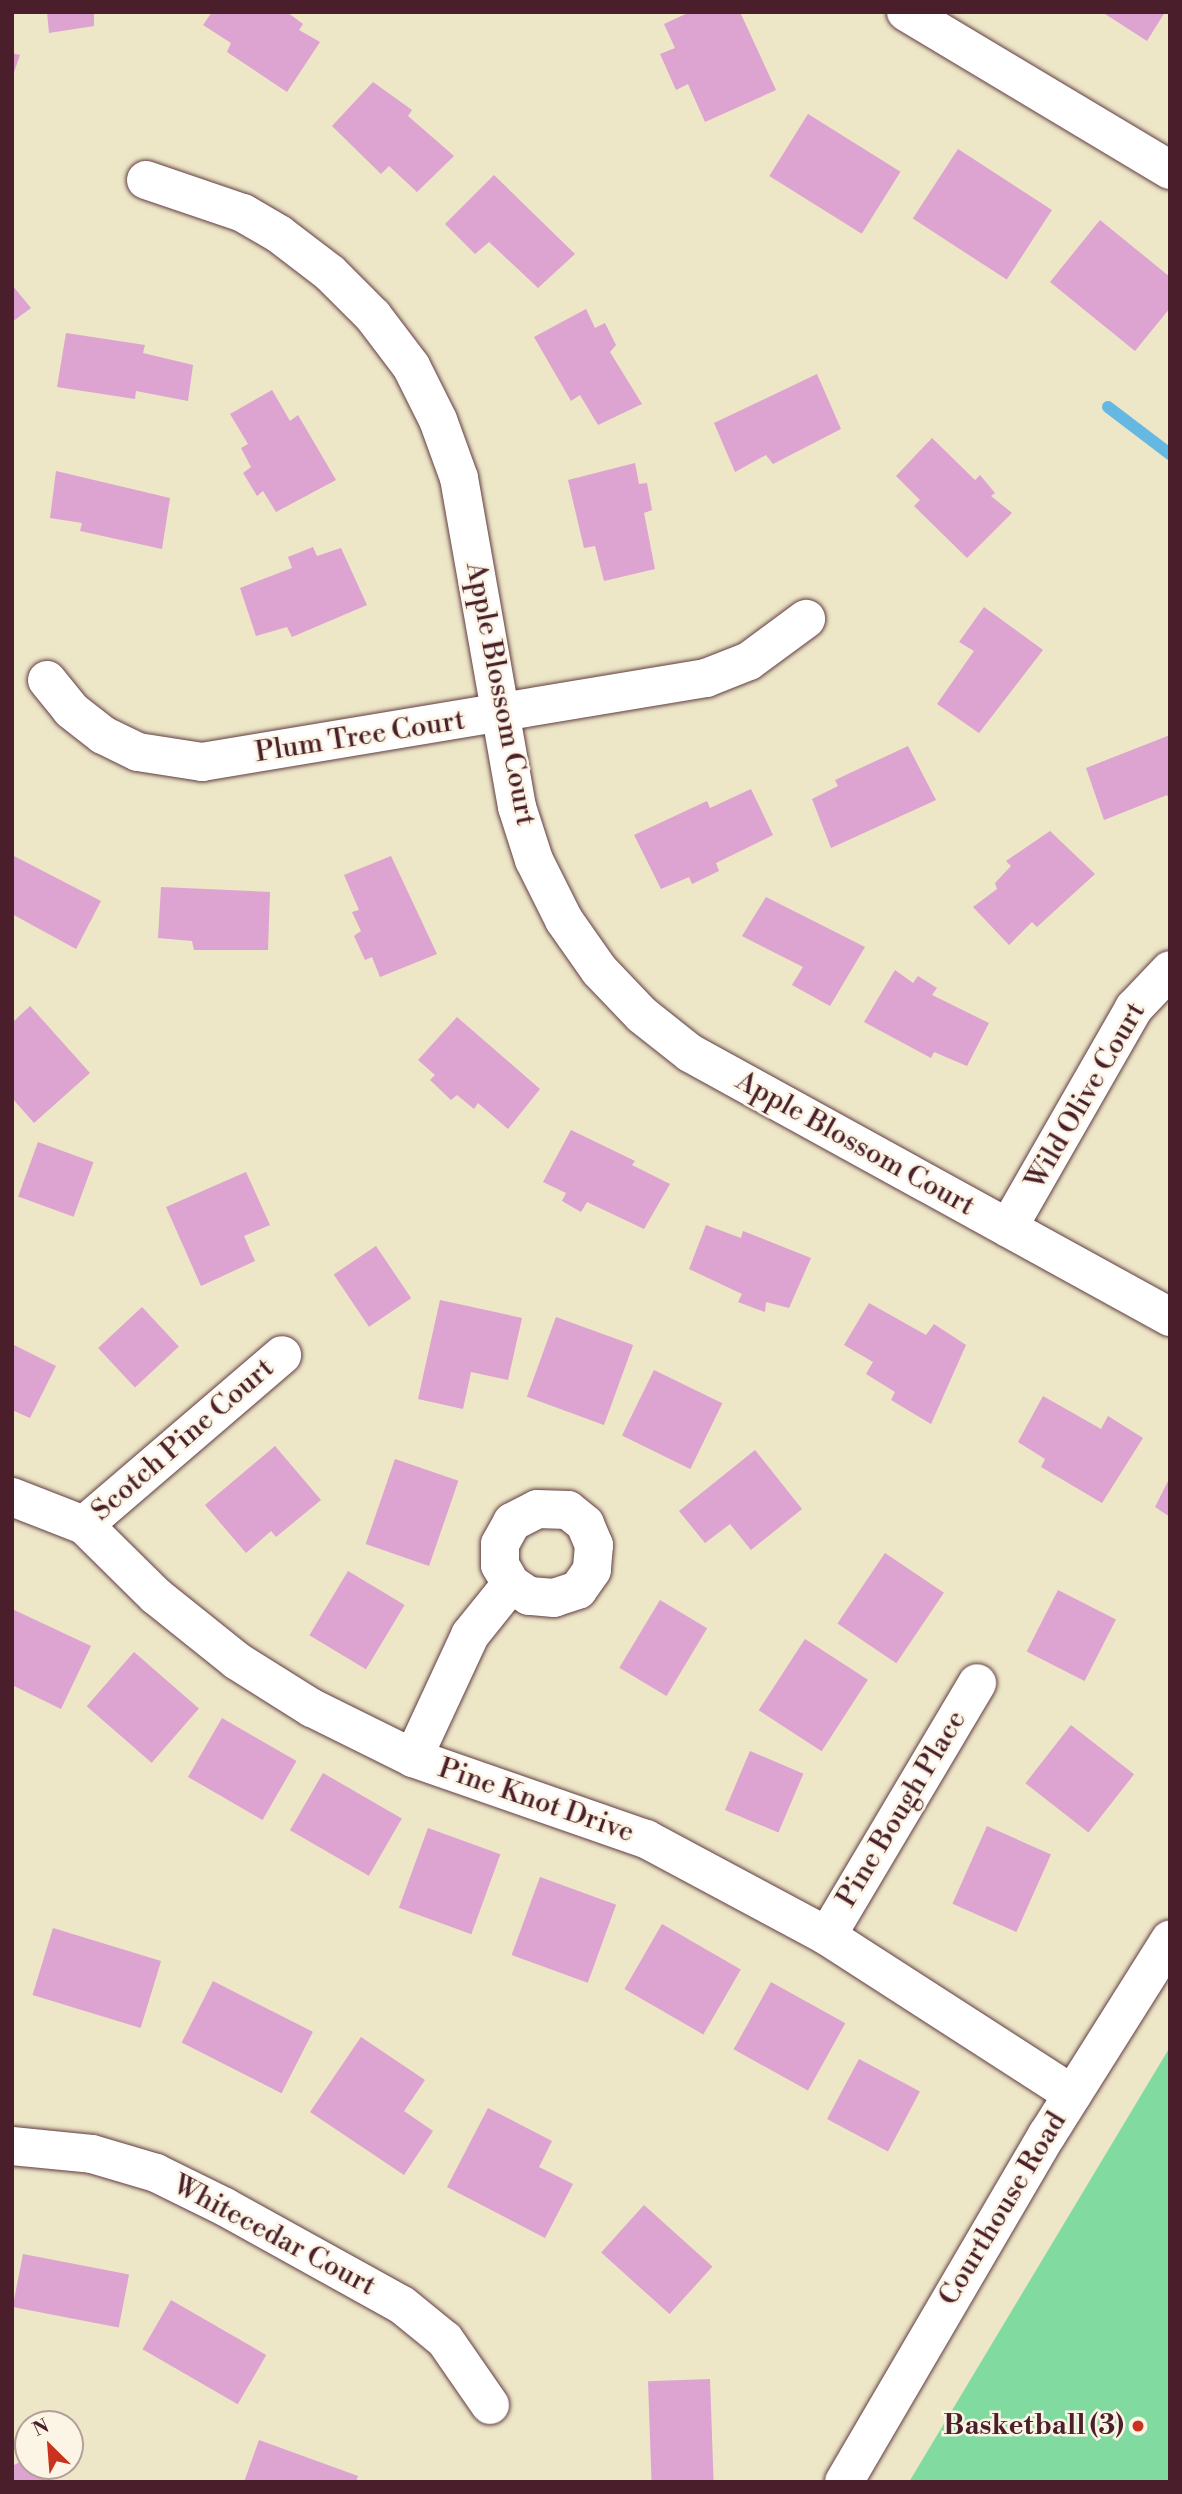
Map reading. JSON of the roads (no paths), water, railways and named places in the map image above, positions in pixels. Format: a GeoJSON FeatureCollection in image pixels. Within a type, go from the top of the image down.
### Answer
{"type":"FeatureCollection","features":[{"type":"Feature","properties":{"kind":"street"},"geometry":{"type":"LineString","coordinates":[[906,12],[1170,170]]}},
{"type":"Feature","properties":{"kind":"street","name":"Apple Blossom Court"},"geometry":{"type":"LineString","coordinates":[[146,180],[243,213],[279,234],[330,273],[373,316],[411,366],[438,420],[459,478],[517,807],[534,860],[564,920],[599,970],[642,1015],[690,1053],[1170,1317]]}},
{"type":"Feature","properties":{"kind":"street","name":"Plum Tree Court"},"geometry":{"type":"LineString","coordinates":[[47,680],[71,710],[103,735],[138,752],[176,761],[202,762],[706,678],[749,662],[806,619]]}},
{"type":"Feature","properties":{"kind":"street","name":"Wild Olive Court"},"geometry":{"type":"LineString","coordinates":[[1008,1228],[1134,1008],[1170,970]]}},
{"type":"Feature","properties":{"kind":"street","name":"Scotch Pine Court"},"geometry":{"type":"LineString","coordinates":[[84,1525],[282,1354]]}},
{"type":"Feature","properties":{"kind":"street","name":"Pine Knot Drive"},"geometry":{"type":"LineString","coordinates":[[12,1497],[84,1525],[156,1597],[237,1661],[312,1708],[413,1758],[625,1830],[827,1936],[1072,2094]]}},
{"type":"Feature","properties":{"kind":"street"},"geometry":{"type":"LineString","coordinates":[[413,1758],[470,1635],[511,1584]]}},
{"type":"Feature","properties":{"kind":"street","name":"Pine Bough Place"},"geometry":{"type":"LineString","coordinates":[[827,1936],[977,1683]]}},
{"type":"Feature","properties":{"kind":"street","name":"Courthouse Road"},"geometry":{"type":"LineString","coordinates":[[844,2482],[1072,2094],[1170,1940]]}},
{"type":"Feature","properties":{"kind":"street","name":"Whitecedar Court"},"geometry":{"type":"LineString","coordinates":[[12,2146],[92,2154],[156,2173],[225,2207],[402,2305],[445,2340],[490,2405]]}},
{"type":"Feature","properties":{"kind":"waterway"},"geometry":{"type":"LineString","coordinates":[[1108,407],[1170,454]]}},
{"type":"Feature","properties":{"kind":"place","name":"Basketball (3)"},"geometry":{"type":"Point","coordinates":[1138,2426]}}]}
